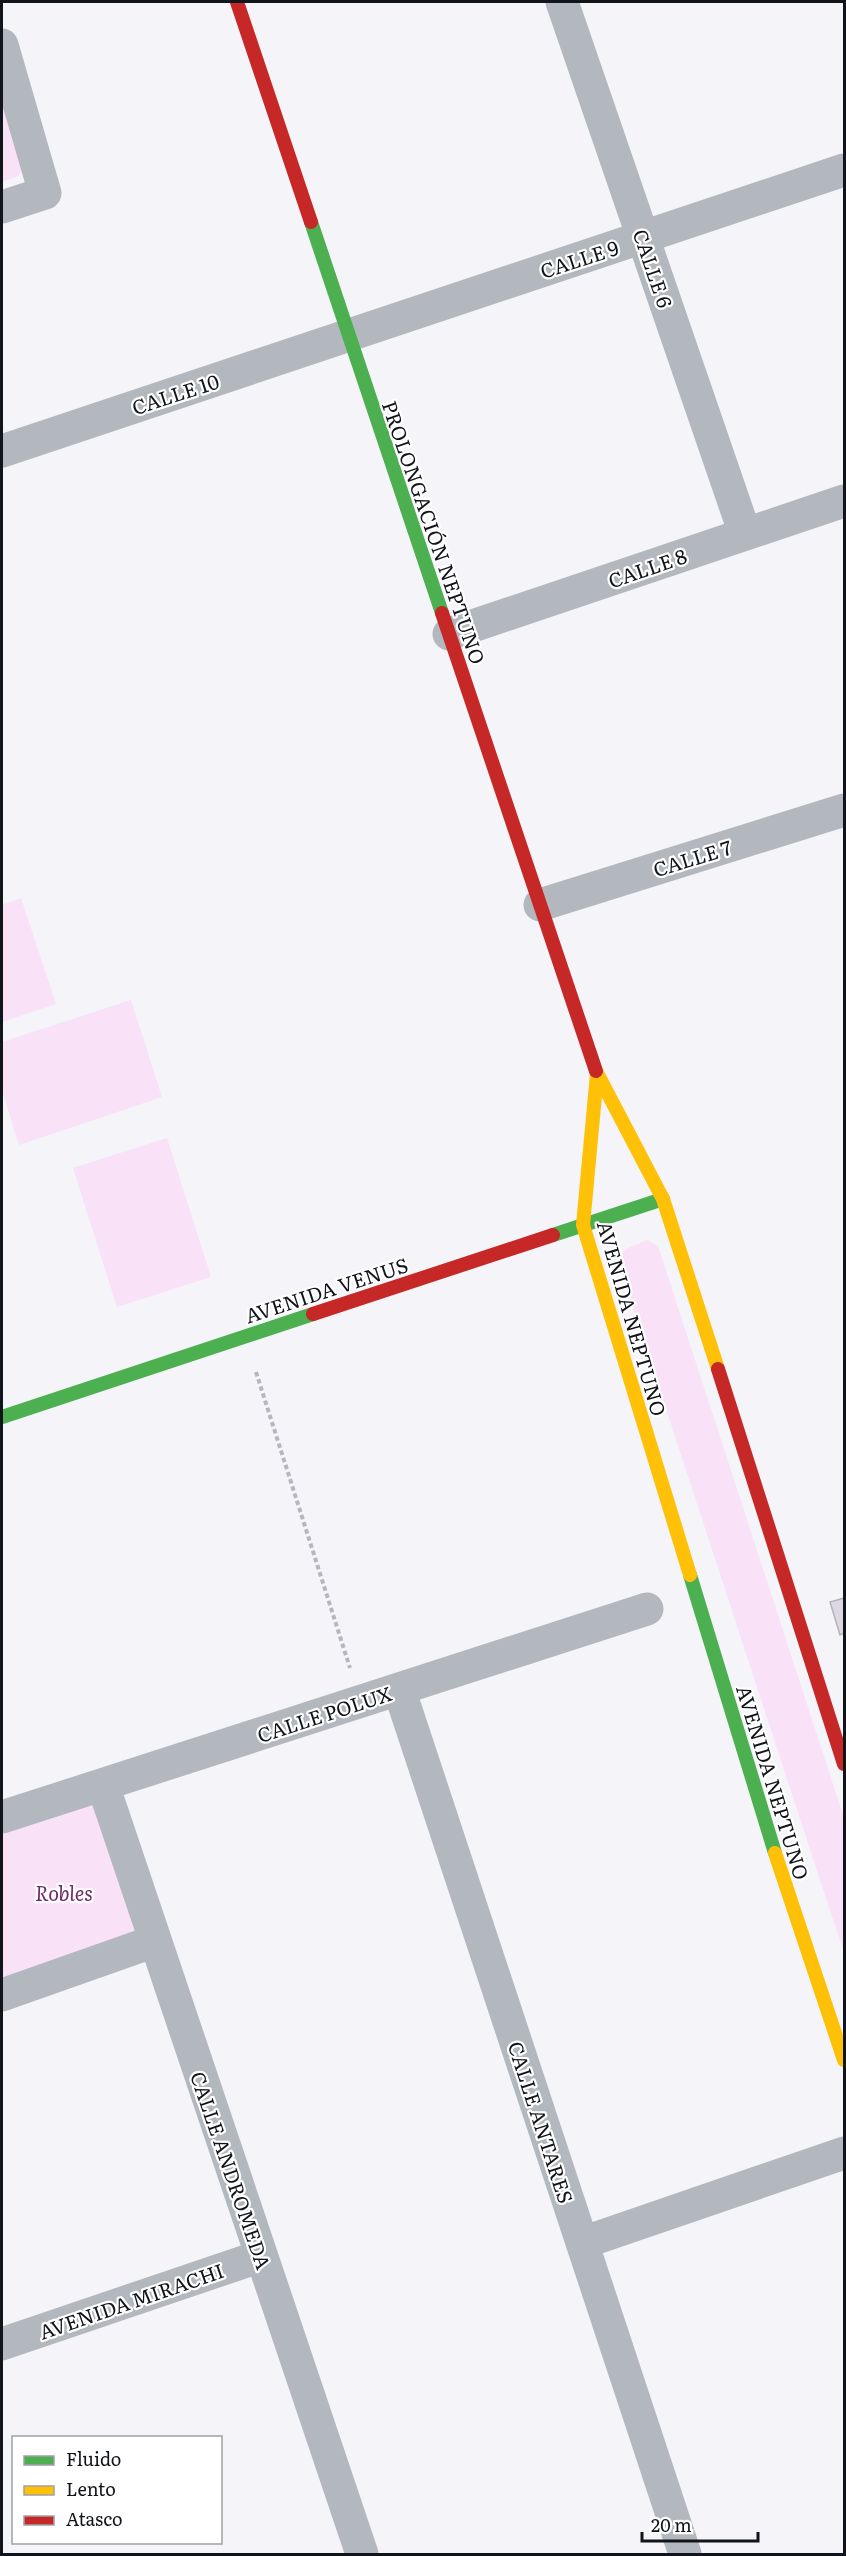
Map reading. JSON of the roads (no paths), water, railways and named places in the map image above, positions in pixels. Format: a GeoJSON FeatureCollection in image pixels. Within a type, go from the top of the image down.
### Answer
{"type":"FeatureCollection","features":[{"type":"Feature","properties":{"kind":"street","name":"PROLONGACIÓN NEPTUNO"},"geometry":{"type":"LineString","coordinates":[[237,2],[597,1074]]}},
{"type":"Feature","properties":{"kind":"street","name":"CALLE 6"},"geometry":{"type":"LineString","coordinates":[[562,2],[745,534]]}},
{"type":"Feature","properties":{"kind":"street"},"geometry":{"type":"LineString","coordinates":[[2,45],[45,193],[2,207]]}},
{"type":"Feature","properties":{"kind":"street","name":"CALLE 9"},"geometry":{"type":"LineString","coordinates":[[349,335],[844,170]]}},
{"type":"Feature","properties":{"kind":"street","name":"CALLE 10"},"geometry":{"type":"LineString","coordinates":[[2,451],[349,335]]}},
{"type":"Feature","properties":{"kind":"street","name":"CALLE 8"},"geometry":{"type":"LineString","coordinates":[[449,634],[844,501]]}},
{"type":"Feature","properties":{"kind":"street","name":"CALLE 7"},"geometry":{"type":"LineString","coordinates":[[540,905],[844,810]]}},
{"type":"Feature","properties":{"kind":"street"},"geometry":{"type":"LineString","coordinates":[[597,1074],[663,1199],[844,1764]]}},
{"type":"Feature","properties":{"kind":"street","name":"AVENIDA NEPTUNO"},"geometry":{"type":"LineString","coordinates":[[597,1074],[583,1225],[768,1830],[844,2060]]}},
{"type":"Feature","properties":{"kind":"street","name":"AVENIDA VENUS"},"geometry":{"type":"LineString","coordinates":[[2,1417],[663,1199]]}},
{"type":"Feature","properties":{"kind":"street","name":"CALLE POLUX"},"geometry":{"type":"LineString","coordinates":[[2,1817],[647,1609]]}},
{"type":"Feature","properties":{"kind":"street","name":"CALLE ANTARES"},"geometry":{"type":"LineString","coordinates":[[399,1689],[685,2554]]}},
{"type":"Feature","properties":{"kind":"street","name":"CALLE ANDROMEDA"},"geometry":{"type":"LineString","coordinates":[[103,1785],[362,2554]]}},
{"type":"Feature","properties":{"kind":"street"},"geometry":{"type":"LineString","coordinates":[[2,1995],[155,1941]]}},
{"type":"Feature","properties":{"kind":"street"},"geometry":{"type":"LineString","coordinates":[[582,2243],[844,2153]]}},
{"type":"Feature","properties":{"kind":"street","name":"AVENIDA MIRACHI"},"geometry":{"type":"LineString","coordinates":[[2,2344],[261,2256]]}},
{"type":"Feature","properties":{"kind":"park label","name":"Robles"},"geometry":{"type":"Point","coordinates":[64,1892]}}]}
